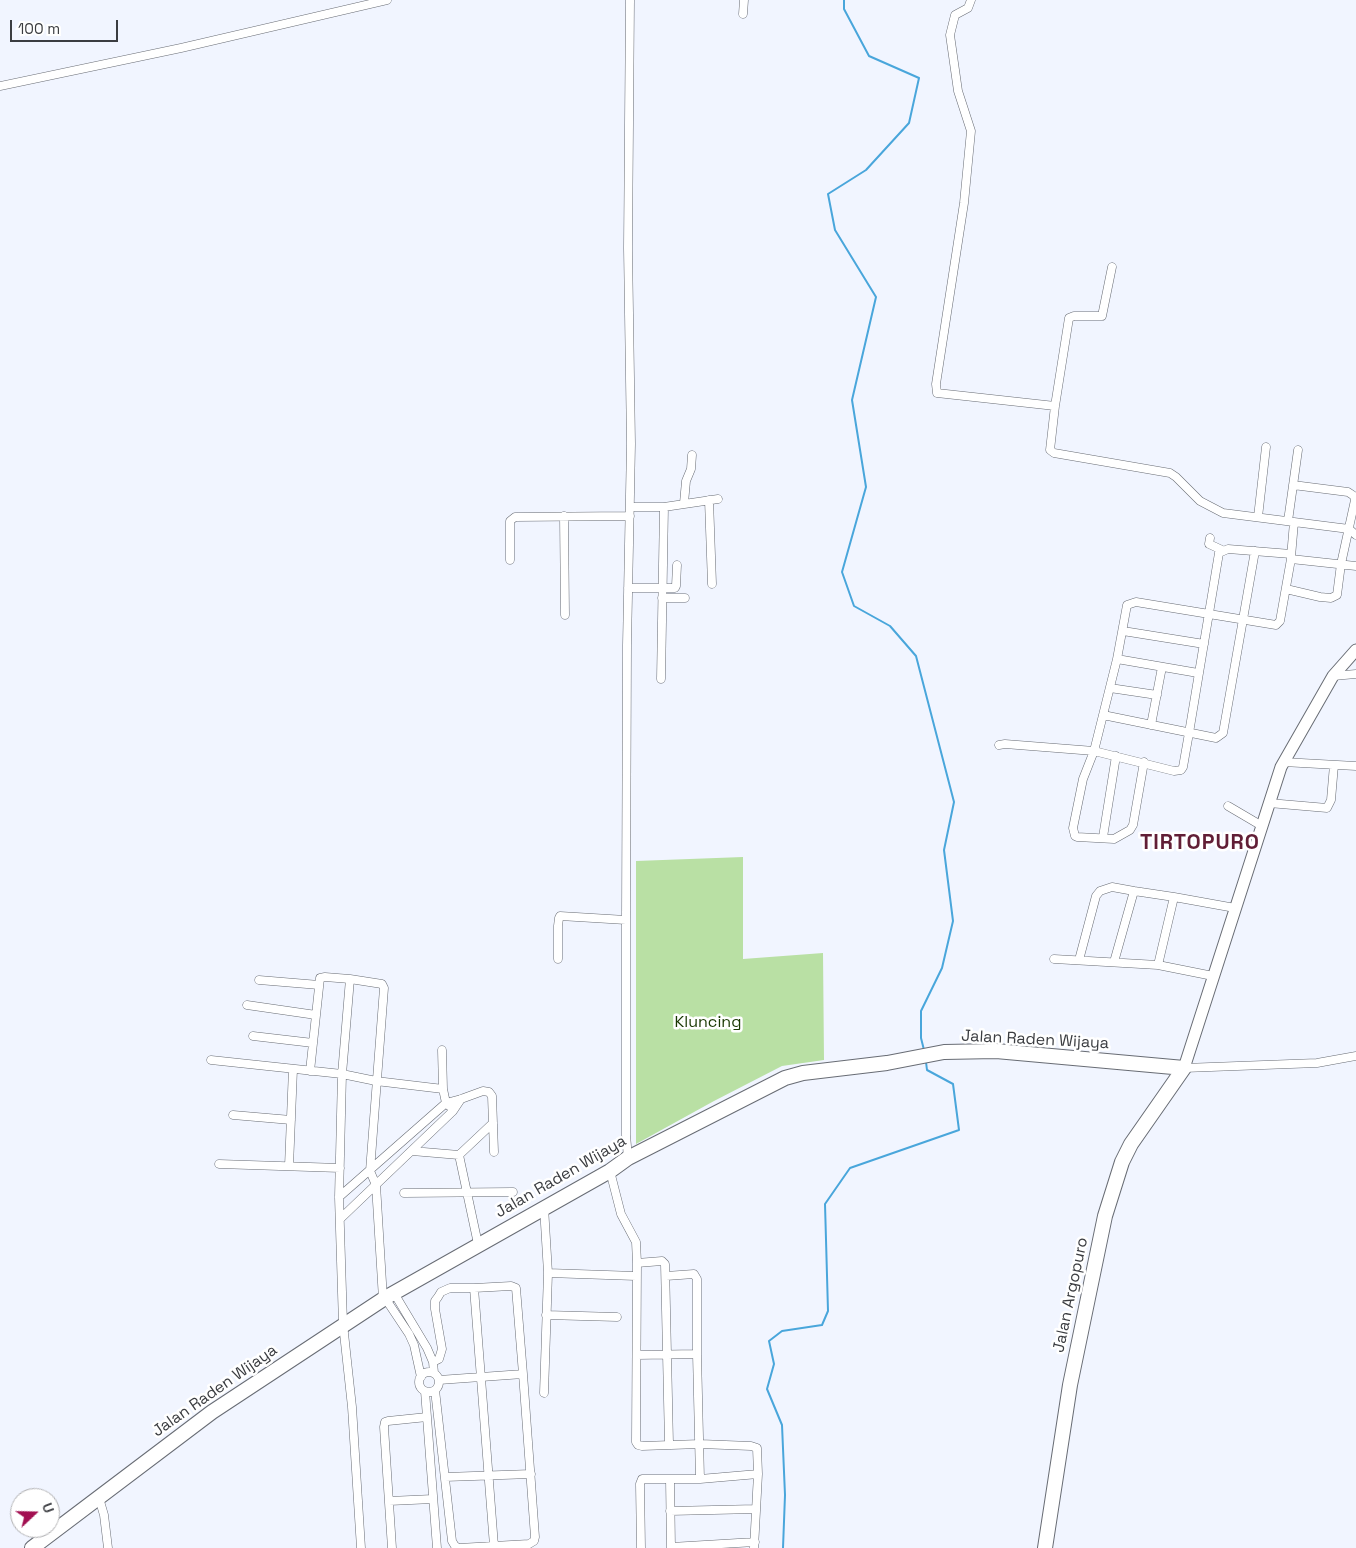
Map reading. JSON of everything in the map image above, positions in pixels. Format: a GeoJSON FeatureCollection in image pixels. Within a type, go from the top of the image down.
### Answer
{"type":"FeatureCollection","features":[{"type":"Feature","properties":{"kind":"highway","name":"Jalan Raden Wijaya"},"geometry":{"type":"LineString","coordinates":[[39,1545],[212,1412],[388,1296],[610,1171],[628,1158],[785,1078],[803,1073],[905,1060],[944,1052],[996,1052],[1184,1068]]}},
{"type":"Feature","properties":{"kind":"highway","name":"Jalan Argopuro"},"geometry":{"type":"LineString","coordinates":[[1045,1548],[1070,1385],[1105,1216],[1122,1162],[1131,1144],[1184,1068]]}},
{"type":"Feature","properties":{"kind":"street"},"geometry":{"type":"LineString","coordinates":[[0,86],[171,50],[387,0]]}},
{"type":"Feature","properties":{"kind":"street"},"geometry":{"type":"LineString","coordinates":[[628,1158],[626,1135],[626,920],[631,444],[628,248],[630,0]]}},
{"type":"Feature","properties":{"kind":"street"},"geometry":{"type":"LineString","coordinates":[[743,14],[744,0]]}},
{"type":"Feature","properties":{"kind":"street"},"geometry":{"type":"LineString","coordinates":[[971,0],[968,8],[954,15],[950,35],[958,91],[971,131],[964,203],[936,391],[940,395],[1055,406]]}},
{"type":"Feature","properties":{"kind":"street"},"geometry":{"type":"LineString","coordinates":[[1112,267],[1102,316],[1074,316],[1070,318],[1055,406],[1050,450],[1054,453],[1170,473],[1205,504],[1223,513],[1349,529],[1356,535]]}},
{"type":"Feature","properties":{"kind":"street"},"geometry":{"type":"LineString","coordinates":[[1258,517],[1266,447]]}},
{"type":"Feature","properties":{"kind":"street"},"geometry":{"type":"LineString","coordinates":[[1144,762],[1133,825],[1130,830],[1114,839],[1077,837],[1072,830],[1083,779],[1094,752],[1110,688],[1127,605],[1132,602],[1276,626],[1280,621],[1291,556],[1291,522],[1298,450]]}},
{"type":"Feature","properties":{"kind":"street"},"geometry":{"type":"LineString","coordinates":[[684,503],[686,481],[691,469],[692,455]]}},
{"type":"Feature","properties":{"kind":"street"},"geometry":{"type":"LineString","coordinates":[[1286,589],[1320,598],[1335,596],[1338,590],[1341,564],[1355,500],[1352,494],[1294,485]]}},
{"type":"Feature","properties":{"kind":"street"},"geometry":{"type":"LineString","coordinates":[[630,507],[664,507],[713,499],[712,584]]}},
{"type":"Feature","properties":{"kind":"street"},"geometry":{"type":"LineString","coordinates":[[661,679],[664,507]]}},
{"type":"Feature","properties":{"kind":"street"},"geometry":{"type":"LineString","coordinates":[[510,560],[510,521],[518,516],[630,516]]}},
{"type":"Feature","properties":{"kind":"street"},"geometry":{"type":"LineString","coordinates":[[564,516],[565,614]]}},
{"type":"Feature","properties":{"kind":"street"},"geometry":{"type":"LineString","coordinates":[[1210,538],[1209,544],[1222,550],[1255,551],[1356,566]]}},
{"type":"Feature","properties":{"kind":"street"},"geometry":{"type":"LineString","coordinates":[[999,745],[1094,752],[1174,770],[1183,768],[1219,553],[1222,550]]}},
{"type":"Feature","properties":{"kind":"street"},"geometry":{"type":"LineString","coordinates":[[1103,715],[1216,738],[1223,733],[1255,551]]}},
{"type":"Feature","properties":{"kind":"street"},"geometry":{"type":"LineString","coordinates":[[628,588],[675,588],[677,565]]}},
{"type":"Feature","properties":{"kind":"street"},"geometry":{"type":"LineString","coordinates":[[662,598],[685,598]]}},
{"type":"Feature","properties":{"kind":"street"},"geometry":{"type":"LineString","coordinates":[[1123,631],[1204,644]]}},
{"type":"Feature","properties":{"kind":"street"},"geometry":{"type":"LineString","coordinates":[[1356,650],[1333,676],[1283,762],[1184,1068],[1317,1063],[1356,1056]]}},
{"type":"Feature","properties":{"kind":"street"},"geometry":{"type":"LineString","coordinates":[[1117,659],[1198,673]]}},
{"type":"Feature","properties":{"kind":"street"},"geometry":{"type":"LineString","coordinates":[[1152,725],[1162,667]]}},
{"type":"Feature","properties":{"kind":"street"},"geometry":{"type":"LineString","coordinates":[[1333,676],[1356,674]]}},
{"type":"Feature","properties":{"kind":"street"},"geometry":{"type":"LineString","coordinates":[[1110,688],[1157,695]]}},
{"type":"Feature","properties":{"kind":"street"},"geometry":{"type":"LineString","coordinates":[[1103,837],[1116,756]]}},
{"type":"Feature","properties":{"kind":"street"},"geometry":{"type":"LineString","coordinates":[[1283,762],[1356,766]]}},
{"type":"Feature","properties":{"kind":"street"},"geometry":{"type":"LineString","coordinates":[[1269,803],[1327,808],[1331,800],[1334,765]]}},
{"type":"Feature","properties":{"kind":"street"},"geometry":{"type":"LineString","coordinates":[[1228,806],[1262,826]]}},
{"type":"Feature","properties":{"kind":"street"},"geometry":{"type":"LineString","coordinates":[[1079,960],[1096,896],[1100,891],[1112,888],[1134,890],[1235,908]]}},
{"type":"Feature","properties":{"kind":"street"},"geometry":{"type":"LineString","coordinates":[[1114,962],[1134,890]]}},
{"type":"Feature","properties":{"kind":"street"},"geometry":{"type":"LineString","coordinates":[[1158,965],[1174,897]]}},
{"type":"Feature","properties":{"kind":"street"},"geometry":{"type":"LineString","coordinates":[[558,959],[558,918],[560,916],[626,920]]}},
{"type":"Feature","properties":{"kind":"street"},"geometry":{"type":"LineString","coordinates":[[1054,959],[1158,965],[1213,976]]}},
{"type":"Feature","properties":{"kind":"street"},"geometry":{"type":"LineString","coordinates":[[310,1071],[319,985],[322,977],[380,983],[384,987],[370,1171],[376,1185],[388,1296],[412,1332],[427,1348],[438,1386],[435,1390],[452,1541],[459,1548],[529,1544],[534,1541],[535,1537],[516,1288],[511,1286],[450,1288],[441,1292],[435,1302],[442,1349],[439,1359],[432,1362]]}},
{"type":"Feature","properties":{"kind":"street"},"geometry":{"type":"LineString","coordinates":[[350,979],[342,1074],[338,1198],[344,1324],[352,1407],[361,1548]]}},
{"type":"Feature","properties":{"kind":"street"},"geometry":{"type":"LineString","coordinates":[[258,980],[319,985]]}},
{"type":"Feature","properties":{"kind":"street"},"geometry":{"type":"LineString","coordinates":[[247,1005],[316,1015]]}},
{"type":"Feature","properties":{"kind":"street"},"geometry":{"type":"LineString","coordinates":[[253,1036],[313,1044]]}},
{"type":"Feature","properties":{"kind":"street"},"geometry":{"type":"LineString","coordinates":[[442,1050],[443,1089],[446,1103],[454,1111]]}},
{"type":"Feature","properties":{"kind":"street"},"geometry":{"type":"LineString","coordinates":[[212,1060],[342,1074],[376,1081],[443,1089]]}},
{"type":"Feature","properties":{"kind":"street"},"geometry":{"type":"LineString","coordinates":[[289,1166],[293,1069]]}},
{"type":"Feature","properties":{"kind":"street"},"geometry":{"type":"LineString","coordinates":[[338,1198],[446,1103],[461,1100],[483,1091],[489,1092],[492,1096],[494,1152]]}},
{"type":"Feature","properties":{"kind":"street"},"geometry":{"type":"LineString","coordinates":[[340,1219],[454,1111],[461,1100]]}},
{"type":"Feature","properties":{"kind":"street"},"geometry":{"type":"LineString","coordinates":[[232,1115],[291,1120]]}},
{"type":"Feature","properties":{"kind":"street"},"geometry":{"type":"LineString","coordinates":[[412,1151],[459,1155],[493,1123]]}},
{"type":"Feature","properties":{"kind":"street"},"geometry":{"type":"LineString","coordinates":[[459,1155],[478,1244]]}},
{"type":"Feature","properties":{"kind":"street"},"geometry":{"type":"LineString","coordinates":[[218,1164],[340,1168]]}},
{"type":"Feature","properties":{"kind":"street"},"geometry":{"type":"LineString","coordinates":[[610,1171],[621,1214],[636,1242],[636,1442],[642,1446],[700,1444],[756,1447],[758,1450],[758,1474],[755,1545],[671,1548],[670,1479]]}},
{"type":"Feature","properties":{"kind":"street"},"geometry":{"type":"LineString","coordinates":[[404,1193],[513,1192]]}},
{"type":"Feature","properties":{"kind":"street"},"geometry":{"type":"LineString","coordinates":[[544,1207],[548,1273],[544,1393]]}},
{"type":"Feature","properties":{"kind":"street"},"geometry":{"type":"LineString","coordinates":[[637,1263],[662,1260],[665,1264],[666,1355],[670,1444]]}},
{"type":"Feature","properties":{"kind":"street"},"geometry":{"type":"LineString","coordinates":[[548,1273],[636,1276]]}},
{"type":"Feature","properties":{"kind":"street"},"geometry":{"type":"LineString","coordinates":[[666,1276],[694,1274],[697,1279],[700,1479]]}},
{"type":"Feature","properties":{"kind":"street"},"geometry":{"type":"LineString","coordinates":[[474,1288],[494,1546]]}},
{"type":"Feature","properties":{"kind":"street"},"geometry":{"type":"LineString","coordinates":[[546,1315],[617,1317]]}},
{"type":"Feature","properties":{"kind":"street"},"geometry":{"type":"LineString","coordinates":[[412,1332],[421,1377],[420,1385],[425,1391],[437,1548]]}},
{"type":"Feature","properties":{"kind":"street"},"geometry":{"type":"LineString","coordinates":[[637,1354],[697,1354]]}},
{"type":"Feature","properties":{"kind":"street"},"geometry":{"type":"LineString","coordinates":[[421,1377],[427,1373],[436,1377],[480,1378],[523,1374]]}},
{"type":"Feature","properties":{"kind":"street"},"geometry":{"type":"LineString","coordinates":[[425,1391],[435,1390]]}},
{"type":"Feature","properties":{"kind":"street"},"geometry":{"type":"LineString","coordinates":[[392,1548],[385,1422],[427,1417]]}},
{"type":"Feature","properties":{"kind":"street"},"geometry":{"type":"LineString","coordinates":[[445,1477],[531,1474]]}},
{"type":"Feature","properties":{"kind":"street"},"geometry":{"type":"LineString","coordinates":[[641,1548],[640,1480],[700,1479],[758,1474]]}},
{"type":"Feature","properties":{"kind":"street"},"geometry":{"type":"LineString","coordinates":[[99,1498],[104,1514],[108,1548]]}},
{"type":"Feature","properties":{"kind":"street"},"geometry":{"type":"LineString","coordinates":[[389,1501],[433,1499]]}},
{"type":"Feature","properties":{"kind":"street"},"geometry":{"type":"LineString","coordinates":[[670,1511],[756,1509]]}},
{"type":"Feature","properties":{"kind":"green space","name":"Kluncing"},"geometry":{"type":"Polygon","coordinates":[[[743,857],[743,959],[823,953],[824,1060],[782,1066],[636,1144],[636,861],[743,857]]]}},
{"type":"Feature","properties":{"kind":"waterway"},"geometry":{"type":"LineString","coordinates":[[844,0],[844,9],[869,56],[919,78],[909,123],[866,170],[828,194],[835,230],[876,297],[852,400],[866,487],[842,572],[854,606],[890,626],[916,656],[954,802],[944,850],[953,921],[942,968],[921,1011],[921,1038],[924,1050]]}},
{"type":"Feature","properties":{"kind":"waterway"},"geometry":{"type":"LineString","coordinates":[[783,1548],[785,1495],[782,1425],[767,1389],[774,1364],[769,1341],[782,1331],[822,1325],[828,1311],[825,1204],[850,1168],[959,1130],[953,1084],[927,1070],[926,1062]]}},
{"type":"Feature","properties":{"kind":"district","name":"TIRTOPURO"},"geometry":{"type":"Point","coordinates":[1200,843]}}]}
